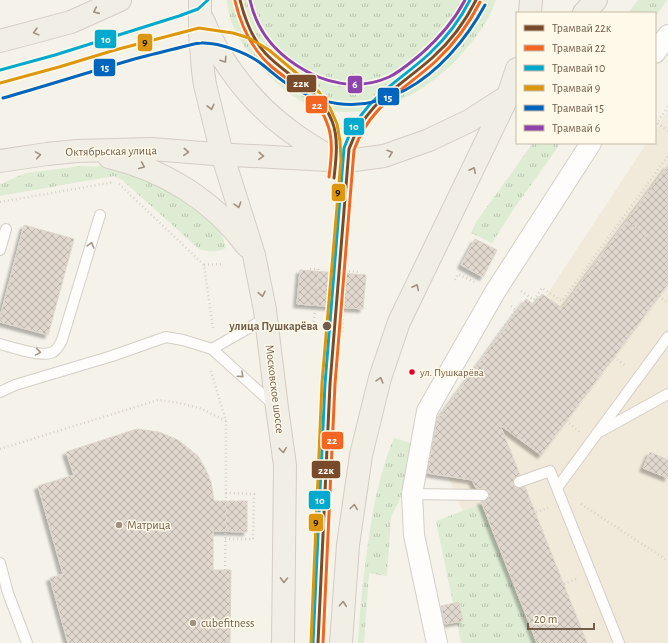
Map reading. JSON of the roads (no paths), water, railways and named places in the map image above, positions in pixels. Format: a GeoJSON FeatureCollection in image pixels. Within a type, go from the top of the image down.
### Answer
{"type":"FeatureCollection","features":[{"type":"Feature","properties":{"kind":"main road"},"geometry":{"type":"LineString","coordinates":[[0,41],[71,22],[120,0]]}},
{"type":"Feature","properties":{"kind":"main road"},"geometry":{"type":"LineString","coordinates":[[530,12],[531,0]]}},
{"type":"Feature","properties":{"kind":"main road"},"geometry":{"type":"LineString","coordinates":[[585,12],[596,0]]}},
{"type":"Feature","properties":{"kind":"main road"},"geometry":{"type":"LineString","coordinates":[[200,6],[208,34],[239,81],[262,106],[290,132],[336,160]]}},
{"type":"Feature","properties":{"kind":"main road","name":"Московское шоссе"},"geometry":{"type":"LineString","coordinates":[[200,6],[202,71],[222,154],[254,256],[266,318],[285,465],[283,643]]}},
{"type":"Feature","properties":{"kind":"main road"},"geometry":{"type":"LineString","coordinates":[[340,643],[348,546],[361,456],[380,378],[399,322],[514,94],[516,77]]}},
{"type":"Feature","properties":{"kind":"main road","name":"Октябрьская улица"},"geometry":{"type":"LineString","coordinates":[[0,162],[47,154],[77,151],[151,149],[347,161],[384,156],[429,140],[468,121],[514,94]]}},
{"type":"Feature","properties":{"kind":"main road"},"geometry":{"type":"LineString","coordinates":[[77,151],[111,157],[135,164],[181,185],[222,216],[239,235],[254,256]]}},
{"type":"Feature","properties":{"kind":"street"},"geometry":{"type":"LineString","coordinates":[[656,52],[668,35]]}},
{"type":"Feature","properties":{"kind":"street"},"geometry":{"type":"LineString","coordinates":[[437,643],[414,535],[412,494],[427,411],[495,292],[590,144]]}},
{"type":"Feature","properties":{"kind":"lane"},"geometry":{"type":"LineString","coordinates":[[0,344],[41,354],[52,353],[58,348],[62,340],[100,215]]}},
{"type":"Feature","properties":{"kind":"lane"},"geometry":{"type":"LineString","coordinates":[[0,250],[6,229]]}},
{"type":"Feature","properties":{"kind":"lane"},"geometry":{"type":"LineString","coordinates":[[212,349],[266,318]]}},
{"type":"Feature","properties":{"kind":"lane"},"geometry":{"type":"LineString","coordinates":[[557,488],[668,337]]}},
{"type":"Feature","properties":{"kind":"lane"},"geometry":{"type":"LineString","coordinates":[[0,392],[15,385],[166,338],[183,340],[212,349],[277,408]]}},
{"type":"Feature","properties":{"kind":"lane"},"geometry":{"type":"LineString","coordinates":[[598,432],[668,394]]}},
{"type":"Feature","properties":{"kind":"lane"},"geometry":{"type":"LineString","coordinates":[[519,482],[550,471],[619,643]]}},
{"type":"Feature","properties":{"kind":"lane"},"geometry":{"type":"LineString","coordinates":[[412,494],[483,495]]}},
{"type":"Feature","properties":{"kind":"lane"},"geometry":{"type":"LineString","coordinates":[[0,563],[8,593],[27,643]]}},
{"type":"Feature","properties":{"kind":"tram line","name":"10"},"geometry":{"type":"LineString","coordinates":[[0,70],[55,55],[179,16],[198,9],[208,0]]}},
{"type":"Feature","properties":{"kind":"tram line","name":"22к"},"geometry":{"type":"LineString","coordinates":[[240,0],[250,29],[261,48],[275,62],[312,92],[327,110],[336,135],[336,164],[334,178]]}},
{"type":"Feature","properties":{"kind":"tram line","name":"6"},"geometry":{"type":"LineString","coordinates":[[250,0],[256,20],[261,29],[273,45],[288,59],[307,72],[318,77],[330,81],[353,84],[365,84],[377,81],[389,77],[405,67],[434,42],[451,22],[465,0]]}},
{"type":"Feature","properties":{"kind":"tram line","name":"10"},"geometry":{"type":"LineString","coordinates":[[313,643],[325,384],[344,148],[351,131],[370,105],[380,94],[435,48],[457,22],[470,0]]}},
{"type":"Feature","properties":{"kind":"tram line","name":"22к"},"geometry":{"type":"LineString","coordinates":[[318,643],[330,384],[349,149],[364,119],[384,98],[432,58],[445,45],[462,24],[476,0]]}},
{"type":"Feature","properties":{"kind":"tram line","name":"22"},"geometry":{"type":"LineString","coordinates":[[235,1],[240,19],[248,37],[259,53],[272,67],[311,98],[323,114],[331,136],[329,177]]}},
{"type":"Feature","properties":{"kind":"tram line","name":"22"},"geometry":{"type":"LineString","coordinates":[[323,643],[335,384],[354,150],[361,134],[378,110],[400,90],[424,72],[443,54],[466,26],[480,2]]}},
{"type":"Feature","properties":{"kind":"tram line","name":"15"},"geometry":{"type":"LineString","coordinates":[[3,98],[142,57],[194,44],[208,43],[225,46],[250,56],[290,86],[324,101],[352,104],[380,100],[405,90],[429,74],[450,54],[469,31],[485,5]]}},
{"type":"Feature","properties":{"kind":"tram line","name":"9"},"geometry":{"type":"LineString","coordinates":[[0,83],[199,28],[233,33],[249,38],[269,50],[319,92],[330,108],[337,124],[341,160],[322,383],[311,643]]}},
{"type":"Feature","properties":{"kind":"place","name":"улица Пушкарёва"},"geometry":{"type":"Point","coordinates":[327,326]}},
{"type":"Feature","properties":{"kind":"place","name":"ул. Пушкарёва"},"geometry":{"type":"Point","coordinates":[412,372]}},
{"type":"Feature","properties":{"kind":"place","name":"Матрица"},"geometry":{"type":"Point","coordinates":[119,525]}},
{"type":"Feature","properties":{"kind":"place","name":"cubefitness"},"geometry":{"type":"Point","coordinates":[193,623]}}]}
